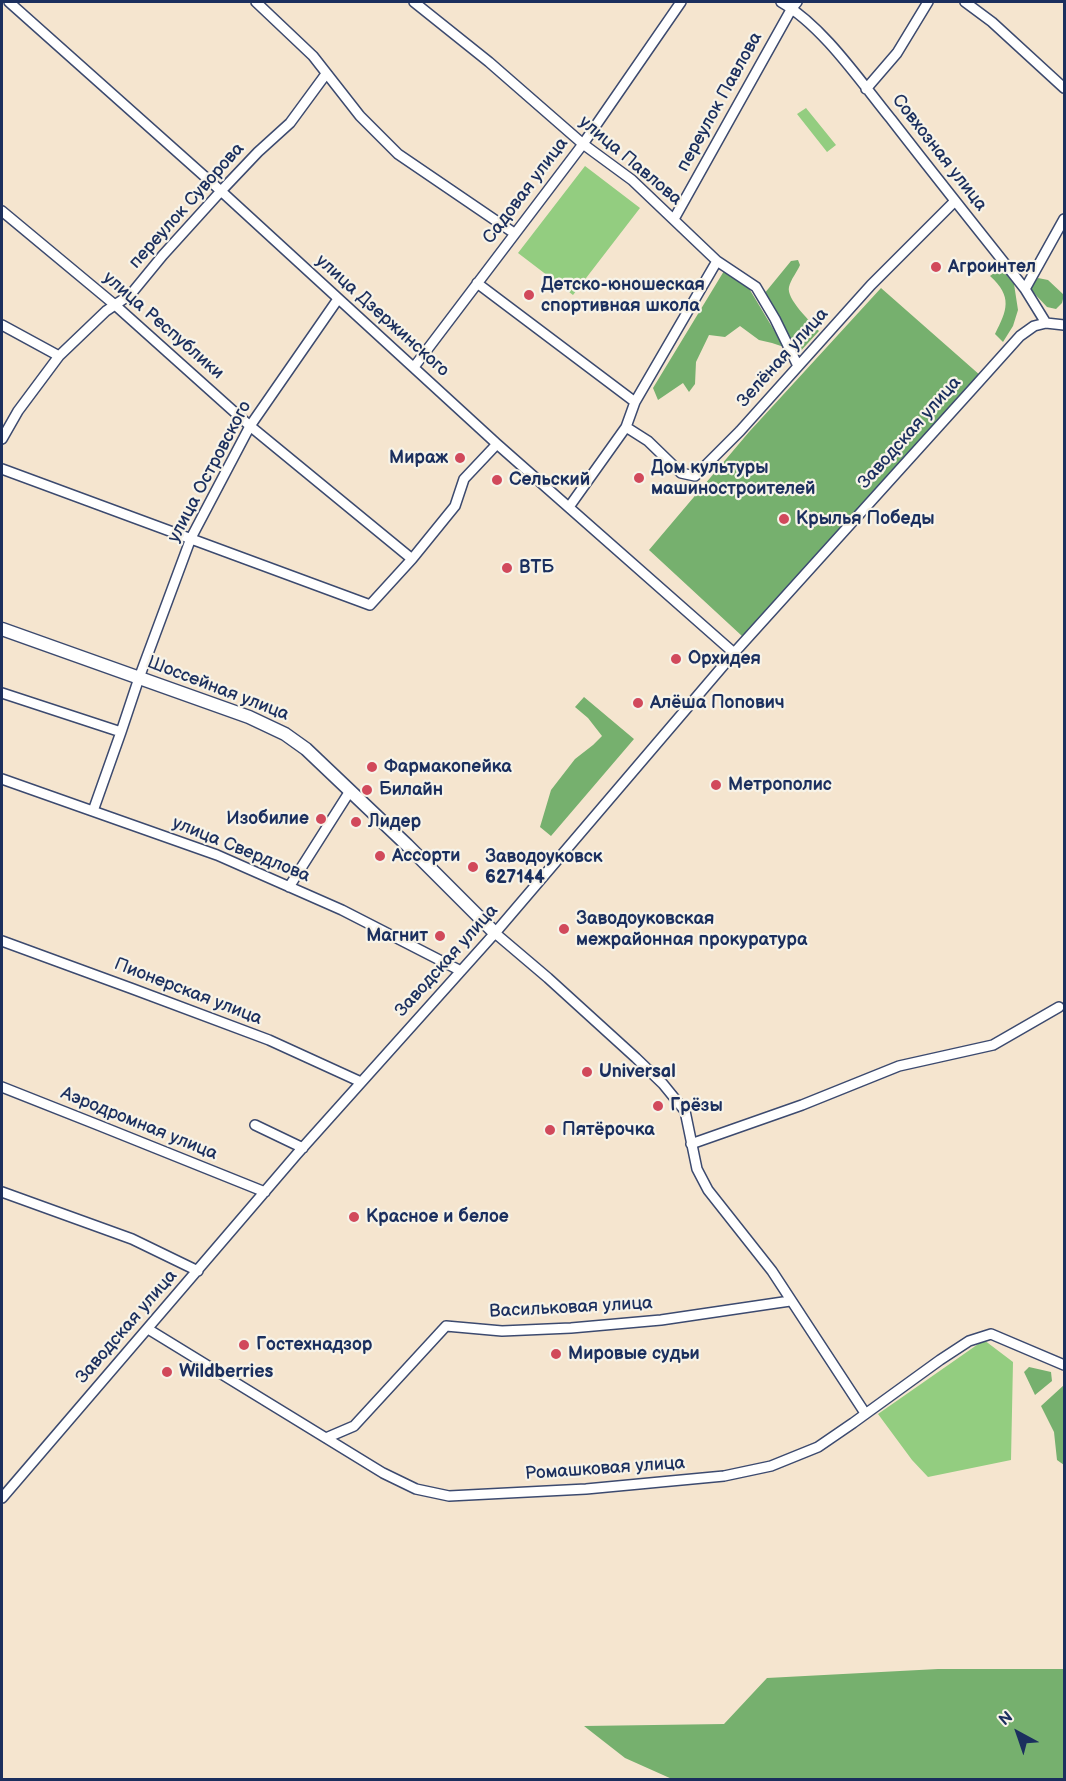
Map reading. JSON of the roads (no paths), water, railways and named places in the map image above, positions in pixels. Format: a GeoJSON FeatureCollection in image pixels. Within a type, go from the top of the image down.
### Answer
{"type":"FeatureCollection","features":[{"type":"Feature","properties":{"kind":"main road","name":"Шоссейная улица"},"geometry":{"type":"LineString","coordinates":[[2,629],[249,717],[285,734],[306,749],[350,790],[495,933]]}},
{"type":"Feature","properties":{"kind":"street","name":"улица Дзержинского"},"geometry":{"type":"LineString","coordinates":[[9,2],[497,444],[734,653]]}},
{"type":"Feature","properties":{"kind":"street"},"geometry":{"type":"LineString","coordinates":[[255,2],[313,56],[360,117],[398,154],[514,233]]}},
{"type":"Feature","properties":{"kind":"street","name":"улица Павлова"},"geometry":{"type":"LineString","coordinates":[[414,2],[489,62],[583,144],[632,180],[717,261],[756,287],[798,366]]}},
{"type":"Feature","properties":{"kind":"street","name":"Садовая улица"},"geometry":{"type":"LineString","coordinates":[[414,367],[583,144],[681,2]]}},
{"type":"Feature","properties":{"kind":"street","name":"Совхозная улица"},"geometry":{"type":"LineString","coordinates":[[781,2],[794,5],[866,88],[1025,289],[1046,323]]}},
{"type":"Feature","properties":{"kind":"street"},"geometry":{"type":"LineString","coordinates":[[866,88],[897,53],[928,2]]}},
{"type":"Feature","properties":{"kind":"street"},"geometry":{"type":"LineString","coordinates":[[965,2],[992,22],[1065,88]]}},
{"type":"Feature","properties":{"kind":"street","name":"переулок Павлова"},"geometry":{"type":"LineString","coordinates":[[674,219],[794,5]]}},
{"type":"Feature","properties":{"kind":"street","name":"переулок Суворова"},"geometry":{"type":"LineString","coordinates":[[2,439],[18,411],[59,356],[106,311],[130,294],[220,191],[290,123],[326,75]]}},
{"type":"Feature","properties":{"kind":"street","name":"Зелёная улица"},"geometry":{"type":"LineString","coordinates":[[626,427],[648,441],[681,473],[695,476],[740,431],[871,285],[955,201]]}},
{"type":"Feature","properties":{"kind":"street","name":"улица Республики"},"geometry":{"type":"LineString","coordinates":[[2,211],[115,305],[250,426],[412,559]]}},
{"type":"Feature","properties":{"kind":"street"},"geometry":{"type":"LineString","coordinates":[[1025,289],[1065,219]]}},
{"type":"Feature","properties":{"kind":"street"},"geometry":{"type":"LineString","coordinates":[[569,507],[626,427],[635,402],[717,261]]}},
{"type":"Feature","properties":{"kind":"street"},"geometry":{"type":"LineString","coordinates":[[477,283],[635,402]]}},
{"type":"Feature","properties":{"kind":"street","name":"улица Островского"},"geometry":{"type":"LineString","coordinates":[[93,811],[190,538],[250,426],[338,299]]}},
{"type":"Feature","properties":{"kind":"street"},"geometry":{"type":"LineString","coordinates":[[1046,323],[1065,325]]}},
{"type":"Feature","properties":{"kind":"street","name":"Заводская улица"},"geometry":{"type":"LineString","coordinates":[[2,1498],[303,1148],[495,933],[734,653],[1020,336],[1034,326],[1046,323]]}},
{"type":"Feature","properties":{"kind":"street"},"geometry":{"type":"LineString","coordinates":[[2,325],[59,356]]}},
{"type":"Feature","properties":{"kind":"street"},"geometry":{"type":"LineString","coordinates":[[2,469],[370,605],[412,559],[455,506],[464,479],[497,444]]}},
{"type":"Feature","properties":{"kind":"street"},"geometry":{"type":"LineString","coordinates":[[2,693],[121,732]]}},
{"type":"Feature","properties":{"kind":"street","name":"улица Свердлова"},"geometry":{"type":"LineString","coordinates":[[2,779],[218,855],[342,910],[461,971]]}},
{"type":"Feature","properties":{"kind":"street"},"geometry":{"type":"LineString","coordinates":[[289,887],[350,790]]}},
{"type":"Feature","properties":{"kind":"street"},"geometry":{"type":"LineString","coordinates":[[495,933],[557,986],[663,1084],[685,1111],[697,1168],[708,1190],[772,1271],[865,1413]]}},
{"type":"Feature","properties":{"kind":"street","name":"Пионерская улица"},"geometry":{"type":"LineString","coordinates":[[2,941],[269,1040],[361,1082]]}},
{"type":"Feature","properties":{"kind":"street"},"geometry":{"type":"LineString","coordinates":[[691,1144],[802,1105],[899,1066],[993,1045],[1059,1007]]}},
{"type":"Feature","properties":{"kind":"street","name":"Аэродромная улица"},"geometry":{"type":"LineString","coordinates":[[2,1087],[265,1192]]}},
{"type":"Feature","properties":{"kind":"street"},"geometry":{"type":"LineString","coordinates":[[255,1125],[303,1148]]}},
{"type":"Feature","properties":{"kind":"street"},"geometry":{"type":"LineString","coordinates":[[2,1192],[132,1239],[198,1271]]}},
{"type":"Feature","properties":{"kind":"street","name":"Васильковая улица"},"geometry":{"type":"LineString","coordinates":[[326,1438],[354,1426],[446,1326],[502,1331],[571,1328],[661,1320],[790,1301]]}},
{"type":"Feature","properties":{"kind":"street","name":"Ромашковая улица"},"geometry":{"type":"LineString","coordinates":[[148,1329],[383,1473],[416,1489],[449,1496],[586,1489],[724,1476],[771,1466],[818,1447],[969,1341],[991,1334],[1065,1365]]}},
{"type":"Feature","properties":{"kind":"place","name":"Агроинтел"},"geometry":{"type":"Point","coordinates":[936,267]}},
{"type":"Feature","properties":{"kind":"place","name":"Детско-юношеская спортивная школа"},"geometry":{"type":"Point","coordinates":[529,295]}},
{"type":"Feature","properties":{"kind":"place","name":"Мираж"},"geometry":{"type":"Point","coordinates":[460,458]}},
{"type":"Feature","properties":{"kind":"place","name":"Дом культуры машиностроителей"},"geometry":{"type":"Point","coordinates":[639,478]}},
{"type":"Feature","properties":{"kind":"place","name":"Сельский"},"geometry":{"type":"Point","coordinates":[497,480]}},
{"type":"Feature","properties":{"kind":"place","name":"Крылья Победы"},"geometry":{"type":"Point","coordinates":[784,519]}},
{"type":"Feature","properties":{"kind":"place","name":"ВТБ"},"geometry":{"type":"Point","coordinates":[507,568]}},
{"type":"Feature","properties":{"kind":"place","name":"Орхидея"},"geometry":{"type":"Point","coordinates":[676,659]}},
{"type":"Feature","properties":{"kind":"place","name":"Алёша Попович"},"geometry":{"type":"Point","coordinates":[638,703]}},
{"type":"Feature","properties":{"kind":"place","name":"Фармакопейка"},"geometry":{"type":"Point","coordinates":[372,767]}},
{"type":"Feature","properties":{"kind":"place","name":"Метрополис"},"geometry":{"type":"Point","coordinates":[716,785]}},
{"type":"Feature","properties":{"kind":"place","name":"Билайн"},"geometry":{"type":"Point","coordinates":[367,790]}},
{"type":"Feature","properties":{"kind":"place","name":"Изобилие"},"geometry":{"type":"Point","coordinates":[321,819]}},
{"type":"Feature","properties":{"kind":"place","name":"Лидер"},"geometry":{"type":"Point","coordinates":[356,822]}},
{"type":"Feature","properties":{"kind":"place","name":"Ассорти"},"geometry":{"type":"Point","coordinates":[380,856]}},
{"type":"Feature","properties":{"kind":"place","name":"Заводоуковск 627144"},"geometry":{"type":"Point","coordinates":[473,867]}},
{"type":"Feature","properties":{"kind":"place","name":"Заводоуковская межрайонная прокуратура"},"geometry":{"type":"Point","coordinates":[564,929]}},
{"type":"Feature","properties":{"kind":"place","name":"Магнит"},"geometry":{"type":"Point","coordinates":[440,936]}},
{"type":"Feature","properties":{"kind":"place","name":"Universal"},"geometry":{"type":"Point","coordinates":[587,1072]}},
{"type":"Feature","properties":{"kind":"place","name":"Грёзы"},"geometry":{"type":"Point","coordinates":[658,1106]}},
{"type":"Feature","properties":{"kind":"place","name":"Пятёрочка"},"geometry":{"type":"Point","coordinates":[550,1130]}},
{"type":"Feature","properties":{"kind":"place","name":"Красное и белое"},"geometry":{"type":"Point","coordinates":[354,1217]}},
{"type":"Feature","properties":{"kind":"place","name":"Гостехнадзор"},"geometry":{"type":"Point","coordinates":[244,1345]}},
{"type":"Feature","properties":{"kind":"place","name":"Мировые судьи"},"geometry":{"type":"Point","coordinates":[556,1354]}},
{"type":"Feature","properties":{"kind":"place","name":"Wildberries"},"geometry":{"type":"Point","coordinates":[167,1372]}}]}
